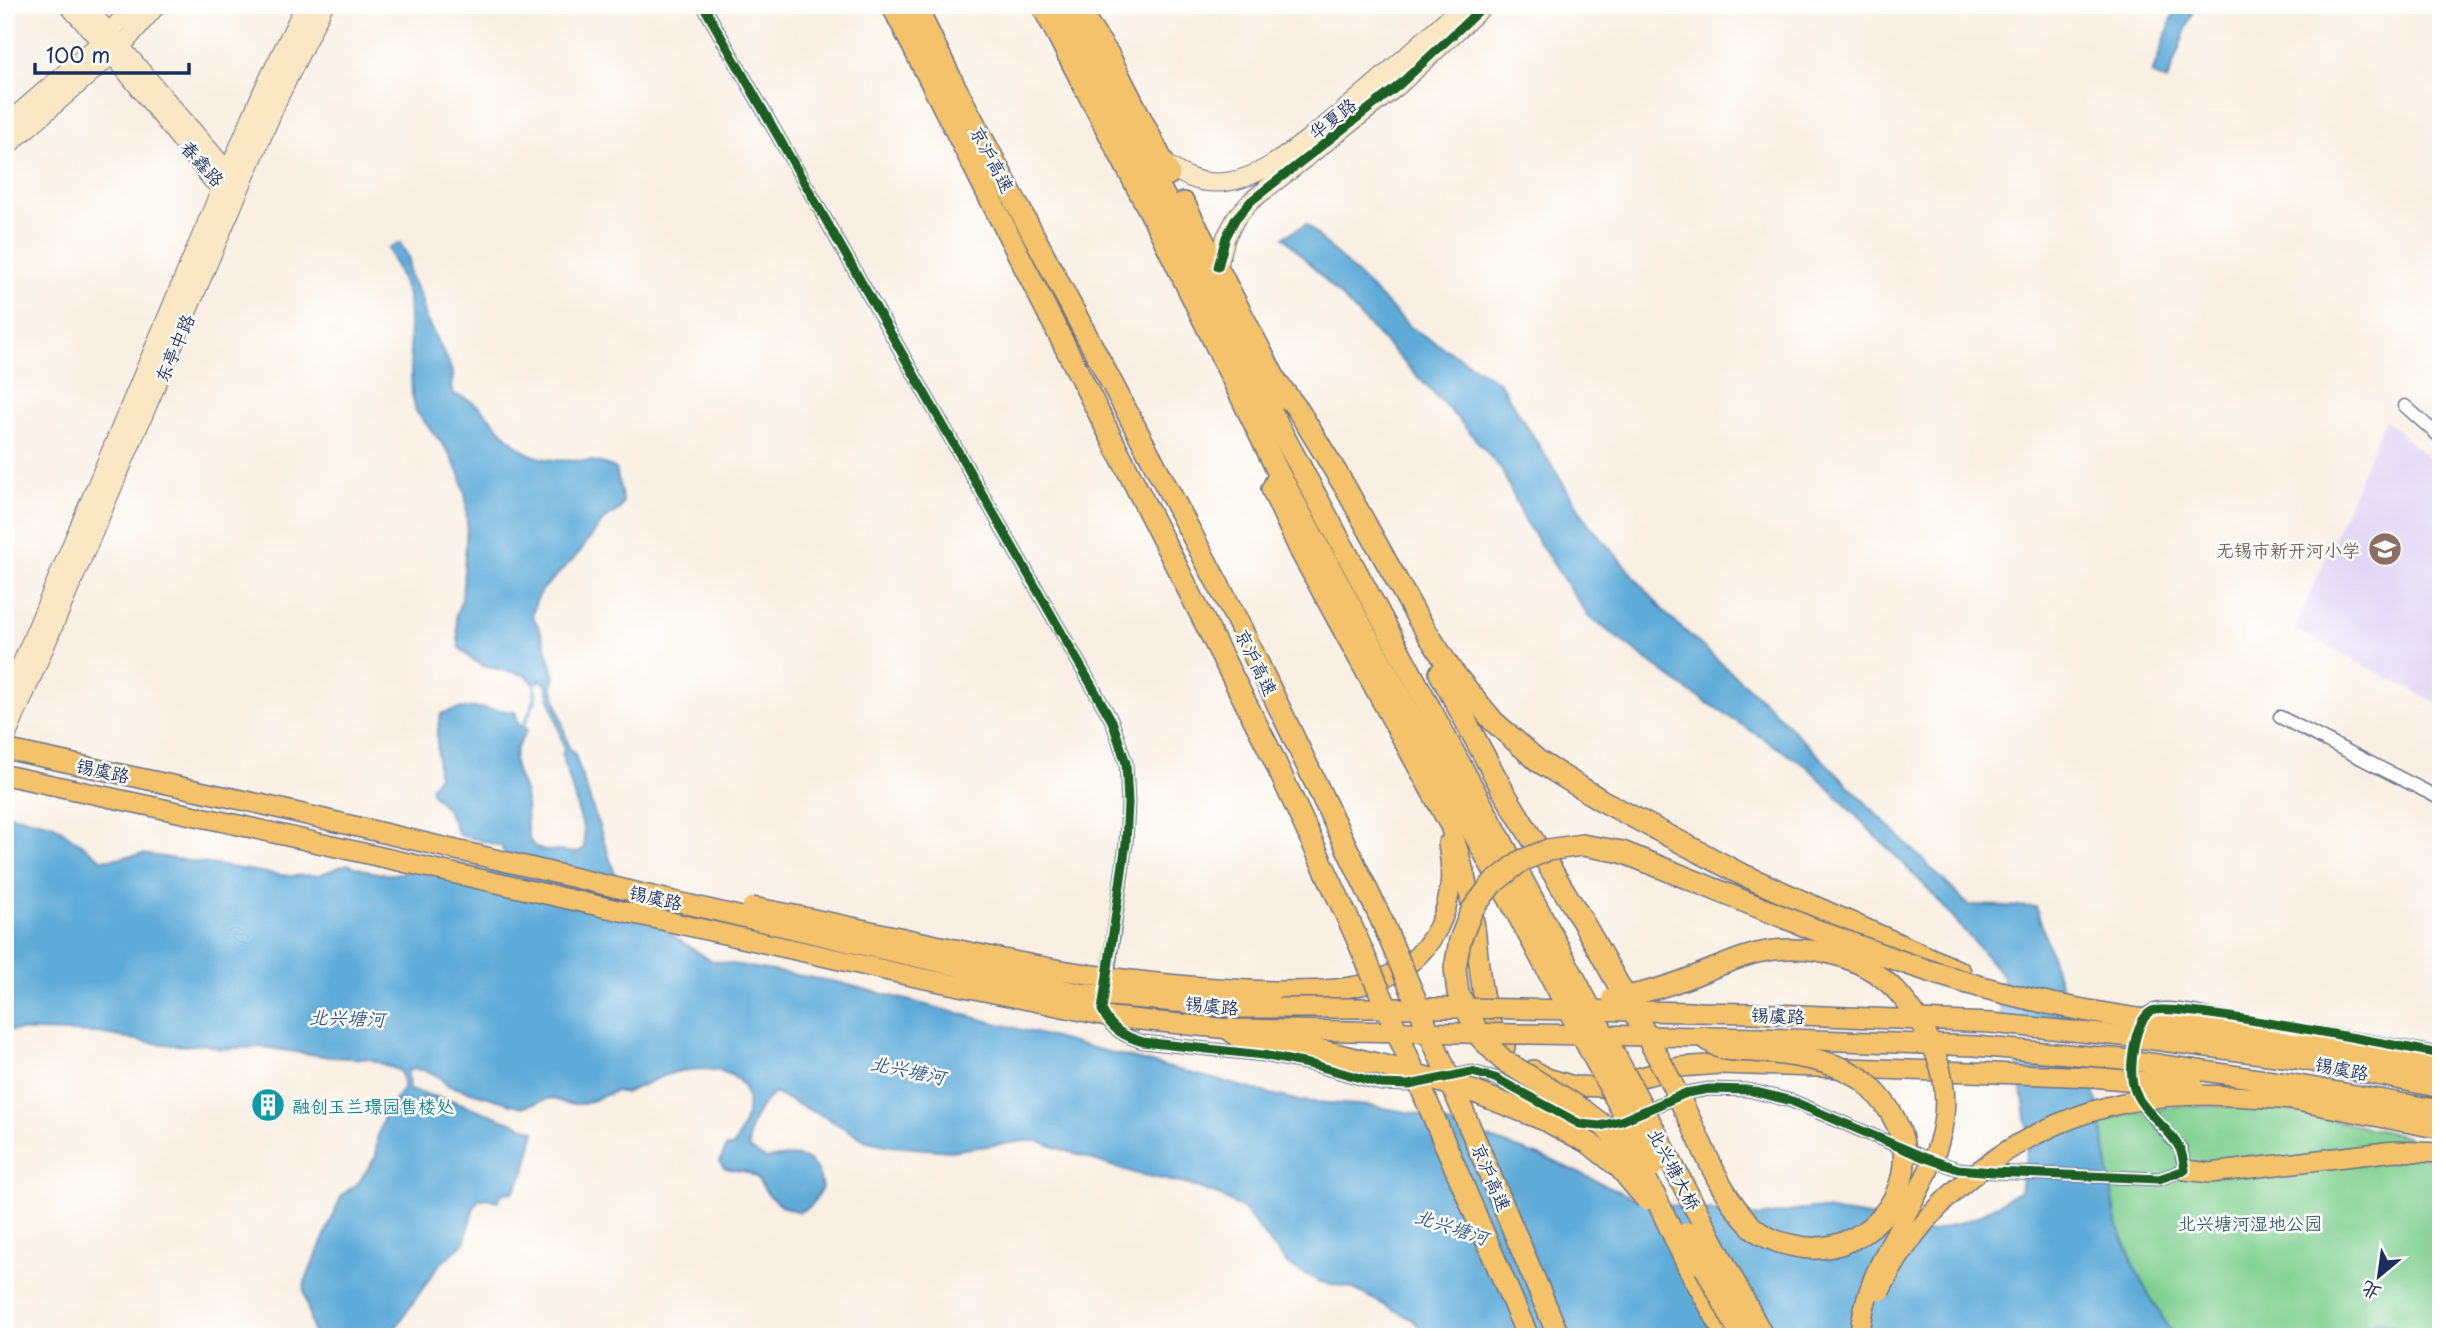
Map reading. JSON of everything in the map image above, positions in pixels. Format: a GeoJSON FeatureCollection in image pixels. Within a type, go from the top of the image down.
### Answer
{"type":"FeatureCollection","features":[{"type":"Feature","properties":{"kind":"highway","name":"京沪高速"},"geometry":{"type":"LineString","coordinates":[[892,5],[1270,751],[1355,934],[1528,1337]]}},
{"type":"Feature","properties":{"kind":"highway","name":"京沪高速"},"geometry":{"type":"LineString","coordinates":[[915,5],[952,81],[1238,622],[1382,921],[1526,1254],[1559,1337]]}},
{"type":"Feature","properties":{"kind":"highway"},"geometry":{"type":"LineString","coordinates":[[1042,5],[1162,235],[1279,474],[1539,932]]}},
{"type":"Feature","properties":{"kind":"highway"},"geometry":{"type":"LineString","coordinates":[[1066,5],[1089,56],[1180,226],[1282,433],[1352,562],[1539,932]]}},
{"type":"Feature","properties":{"kind":"highway"},"geometry":{"type":"LineString","coordinates":[[1074,5],[1108,54],[1279,385],[1356,544],[1352,562]]}},
{"type":"Feature","properties":{"kind":"highway"},"geometry":{"type":"LineString","coordinates":[[1279,385],[1298,410],[1345,487],[1451,670],[1493,721],[1538,761],[1601,800],[1739,873],[1996,989]]}},
{"type":"Feature","properties":{"kind":"highway"},"geometry":{"type":"LineString","coordinates":[[1386,560],[1411,619],[1503,790],[1618,982],[1678,1096],[1725,1194],[1755,1230],[1776,1242],[1802,1248],[1827,1248],[1852,1241],[1876,1225],[1892,1204],[1901,1180],[1903,1154],[1899,1129],[1884,1103],[1863,1080],[1827,1062],[1789,1054],[1722,1048],[1704,1037]]}},
{"type":"Feature","properties":{"kind":"highway"},"geometry":{"type":"LineString","coordinates":[[1688,1266],[1634,1158],[1604,1126],[1588,1114],[1503,1060],[1481,1038],[1458,993],[1455,968],[1460,940],[1472,910],[1491,885],[1521,861],[1548,850],[1582,845],[1622,852],[1892,957],[1972,984],[2065,1007],[2299,1050],[2441,1069]]}},
{"type":"Feature","properties":{"kind":"highway","name":"北兴塘大桥"},"geometry":{"type":"LineString","coordinates":[[1539,932],[1742,1337]]}},
{"type":"Feature","properties":{"kind":"highway","name":"北兴塘大桥"},"geometry":{"type":"LineString","coordinates":[[1539,932],[1763,1337]]}},
{"type":"Feature","properties":{"kind":"highway"},"geometry":{"type":"LineString","coordinates":[[1229,1029],[1244,1040],[1322,1051],[1472,1091],[1545,1120],[1589,1143],[1619,1167],[1656,1214],[1727,1337]]}},
{"type":"Feature","properties":{"kind":"main road","name":"春鑫路"},"geometry":{"type":"LineString","coordinates":[[68,5],[111,44],[212,156],[229,184]]}},
{"type":"Feature","properties":{"kind":"main road","name":"春鑫路"},"geometry":{"type":"LineString","coordinates":[[85,5],[111,44]]}},
{"type":"Feature","properties":{"kind":"main road"},"geometry":{"type":"LineString","coordinates":[[5,148],[111,44],[134,5]]}},
{"type":"Feature","properties":{"kind":"main road"},"geometry":{"type":"LineString","coordinates":[[5,124],[111,44],[157,5]]}},
{"type":"Feature","properties":{"kind":"main road","name":"东亭中路"},"geometry":{"type":"LineString","coordinates":[[5,740],[14,694],[229,184],[263,90],[305,5]]}},
{"type":"Feature","properties":{"kind":"main road","name":"东亭中路"},"geometry":{"type":"LineString","coordinates":[[229,184],[279,97],[324,5]]}},
{"type":"Feature","properties":{"kind":"main road","name":"华夏路"},"geometry":{"type":"LineString","coordinates":[[1162,161],[1180,175],[1202,182],[1227,182],[1251,175],[1289,153],[1388,75],[1462,5]]}},
{"type":"Feature","properties":{"kind":"main road","name":"华夏路"},"geometry":{"type":"LineString","coordinates":[[1218,267],[1226,237],[1236,218],[1251,201],[1398,86],[1485,5]]}},
{"type":"Feature","properties":{"kind":"main road"},"geometry":{"type":"LineString","coordinates":[[1279,474],[1271,489],[1294,540],[1450,826],[1465,870],[1475,924],[1481,989],[1489,1021],[1503,1045],[1521,1064],[1547,1078],[1574,1086],[1603,1087],[1680,1067],[1720,1064],[1970,1072],[2154,1082],[2292,1092],[2441,1129]]}},
{"type":"Feature","properties":{"kind":"main road","name":"锡虞路"},"geometry":{"type":"LineString","coordinates":[[5,749],[260,804],[1079,993],[1240,1008],[1753,1013],[1991,1023],[2299,1050],[2441,1087]]}},
{"type":"Feature","properties":{"kind":"main road","name":"锡虞路"},"geometry":{"type":"LineString","coordinates":[[5,775],[1021,1000],[1111,1017],[1229,1029],[1704,1037],[1988,1047],[2122,1059],[2292,1092],[2441,1110]]}},
{"type":"Feature","properties":{"kind":"main road"},"geometry":{"type":"LineString","coordinates":[[588,881],[830,921],[1062,970],[1141,982],[1272,991],[1336,990],[1363,985],[1406,968],[1421,954],[1444,916],[1452,881],[1443,815]]}},
{"type":"Feature","properties":{"kind":"main road"},"geometry":{"type":"LineString","coordinates":[[1542,1010],[1652,991],[1742,957],[1773,950],[1807,949],[1837,956],[1866,968],[1893,986],[1912,1008],[1928,1034],[1945,1089],[1944,1119],[1939,1145],[1926,1176],[1873,1279],[1861,1319],[1861,1337]]}},
{"type":"Feature","properties":{"kind":"main road"},"geometry":{"type":"LineString","coordinates":[[1861,1337],[1887,1277],[1918,1233],[1949,1196],[1976,1172],[2052,1125],[2088,1111],[2155,1097],[2292,1092]]}},
{"type":"Feature","properties":{"kind":"main road"},"geometry":{"type":"LineString","coordinates":[[2185,1170],[2210,1173],[2395,1151],[2441,1153]]}},
{"type":"Feature","properties":{"kind":"street"},"geometry":{"type":"LineString","coordinates":[[703,5],[1112,721],[1126,763],[1128,803],[1126,844],[1102,1010],[1109,1025],[1126,1037],[1143,1042],[1263,1055],[1318,1066],[1381,1084],[1409,1085],[1472,1072],[1495,1078],[1580,1124],[1600,1126],[1621,1121],[1686,1093],[1709,1089],[1748,1090],[1792,1101],[1923,1157],[1958,1169],[2159,1179],[2185,1170],[2181,1149],[2145,1107],[2133,1086],[2133,1049],[2143,1017],[2154,1010],[2173,1010],[2265,1024],[2441,1054]]}},
{"type":"Feature","properties":{"kind":"street"},"geometry":{"type":"LineString","coordinates":[[2405,406],[2441,438]]}},
{"type":"Feature","properties":{"kind":"street"},"geometry":{"type":"LineString","coordinates":[[2280,717],[2441,799]]}},
{"type":"Feature","properties":{"kind":"shaded area","name":"无锡市新开河小学"},"geometry":{"type":"Polygon","coordinates":[[[2385,419],[2441,469],[2441,705],[2295,629],[2385,419]]]}},
{"type":"Feature","properties":{"kind":"green space","name":"北兴塘河湿地公园"},"geometry":{"type":"Polygon","coordinates":[[[2178,1106],[2271,1107],[2406,1136],[2434,1165],[2441,1166],[2441,1337],[2177,1337],[2170,1331],[2141,1281],[2117,1225],[2100,1118],[2178,1106]]]}},
{"type":"Feature","properties":{"kind":"water"},"geometry":{"type":"Polygon","coordinates":[[[2177,5],[2195,5],[2167,81],[2152,74],[2177,5]]]}},
{"type":"Feature","properties":{"kind":"water","name":"北兴塘河"},"geometry":{"type":"Polygon","coordinates":[[[1306,224],[1410,327],[1499,382],[1588,523],[1667,615],[1768,705],[1968,905],[2036,907],[2098,1104],[2117,1225],[2141,1281],[2170,1331],[2177,1337],[1420,1337],[1419,1327],[1413,1320],[1352,1288],[1321,1282],[1288,1265],[1244,1210],[1219,1195],[1190,1185],[1129,1172],[1038,1141],[950,1151],[891,1146],[867,1141],[774,1093],[755,1118],[749,1149],[766,1159],[786,1156],[803,1158],[815,1168],[822,1188],[811,1206],[799,1212],[784,1207],[769,1196],[757,1178],[747,1172],[724,1168],[720,1162],[726,1147],[733,1147],[742,1128],[747,1111],[747,1096],[742,1085],[733,1077],[720,1071],[703,1069],[660,1077],[625,1093],[616,1091],[583,1104],[567,1104],[551,1098],[522,1107],[447,1085],[429,1072],[408,1070],[409,1090],[457,1102],[535,1131],[525,1172],[513,1192],[503,1193],[497,1201],[487,1198],[479,1200],[474,1207],[464,1243],[439,1265],[392,1337],[314,1337],[304,1292],[305,1282],[342,1195],[359,1182],[376,1156],[377,1139],[385,1113],[403,1089],[400,1071],[370,1059],[329,1057],[263,1047],[220,1049],[204,1044],[185,1046],[153,1043],[99,1033],[5,1030],[5,814],[53,824],[103,860],[143,854],[288,876],[319,875],[347,864],[380,873],[400,873],[430,858],[490,872],[498,869],[504,854],[501,846],[459,835],[446,808],[432,794],[431,787],[438,776],[437,735],[441,714],[477,708],[515,712],[519,725],[527,729],[514,759],[525,795],[528,834],[535,847],[546,851],[575,852],[584,848],[584,831],[546,684],[540,680],[535,685],[526,675],[484,666],[471,659],[459,647],[456,615],[462,599],[466,498],[460,474],[447,450],[416,411],[412,395],[408,295],[388,248],[400,243],[409,258],[409,274],[420,295],[426,319],[448,361],[453,375],[451,387],[455,395],[484,411],[526,452],[548,459],[605,464],[616,469],[623,502],[620,509],[604,520],[578,554],[543,589],[532,616],[543,637],[555,677],[552,684],[569,748],[574,752],[615,874],[668,932],[710,960],[837,982],[1299,1101],[1372,1106],[1419,1114],[1551,1160],[1640,1201],[1760,1217],[1812,1208],[1881,1219],[1931,1232],[1974,1218],[2020,1191],[2029,1137],[2015,1043],[2000,1015],[2003,976],[1930,891],[1808,767],[1690,692],[1588,616],[1526,523],[1501,469],[1460,421],[1284,237],[1306,224]]]}},
{"type":"Feature","properties":{"kind":"water"},"geometry":{"type":"Polygon","coordinates":[[[2377,1320],[2417,1337],[2360,1337],[2377,1320]]]}},
{"type":"Feature","properties":{"kind":"pier"},"geometry":{"type":"Polygon","coordinates":[[[1998,1018],[2076,1024],[2090,1068],[2015,1062],[2012,1044],[1998,1018]]]}},
{"type":"Feature","properties":{"kind":"waterway"},"geometry":{"type":"LineString","coordinates":[[523,727],[535,700],[535,685]]}},
{"type":"Feature","properties":{"kind":"cycle path"},"geometry":{"type":"LineString","coordinates":[[703,5],[1112,721],[1126,763],[1128,803],[1126,843],[1102,1010],[1109,1022],[1124,1034],[1143,1042],[1263,1055],[1318,1066],[1381,1084],[1409,1085],[1472,1072],[1495,1078],[1580,1124],[1600,1126],[1621,1121],[1686,1093],[1709,1089],[1748,1090],[1792,1101],[1923,1157],[1958,1169],[2159,1179],[2185,1170],[2180,1149],[2141,1103],[2133,1085],[2134,1045],[2141,1024],[2152,1011],[2168,1010],[2242,1019],[2441,1054]]}},
{"type":"Feature","properties":{"kind":"cycle path"},"geometry":{"type":"LineString","coordinates":[[1218,267],[1226,237],[1236,218],[1251,201],[1398,86],[1485,5]]}},
{"type":"Feature","properties":{"kind":"place","name":"无锡市新开河小学"},"geometry":{"type":"Point","coordinates":[2385,549]}},
{"type":"Feature","properties":{"kind":"place","name":"融创玉兰璟园售楼处"},"geometry":{"type":"Point","coordinates":[268,1105]}}]}
